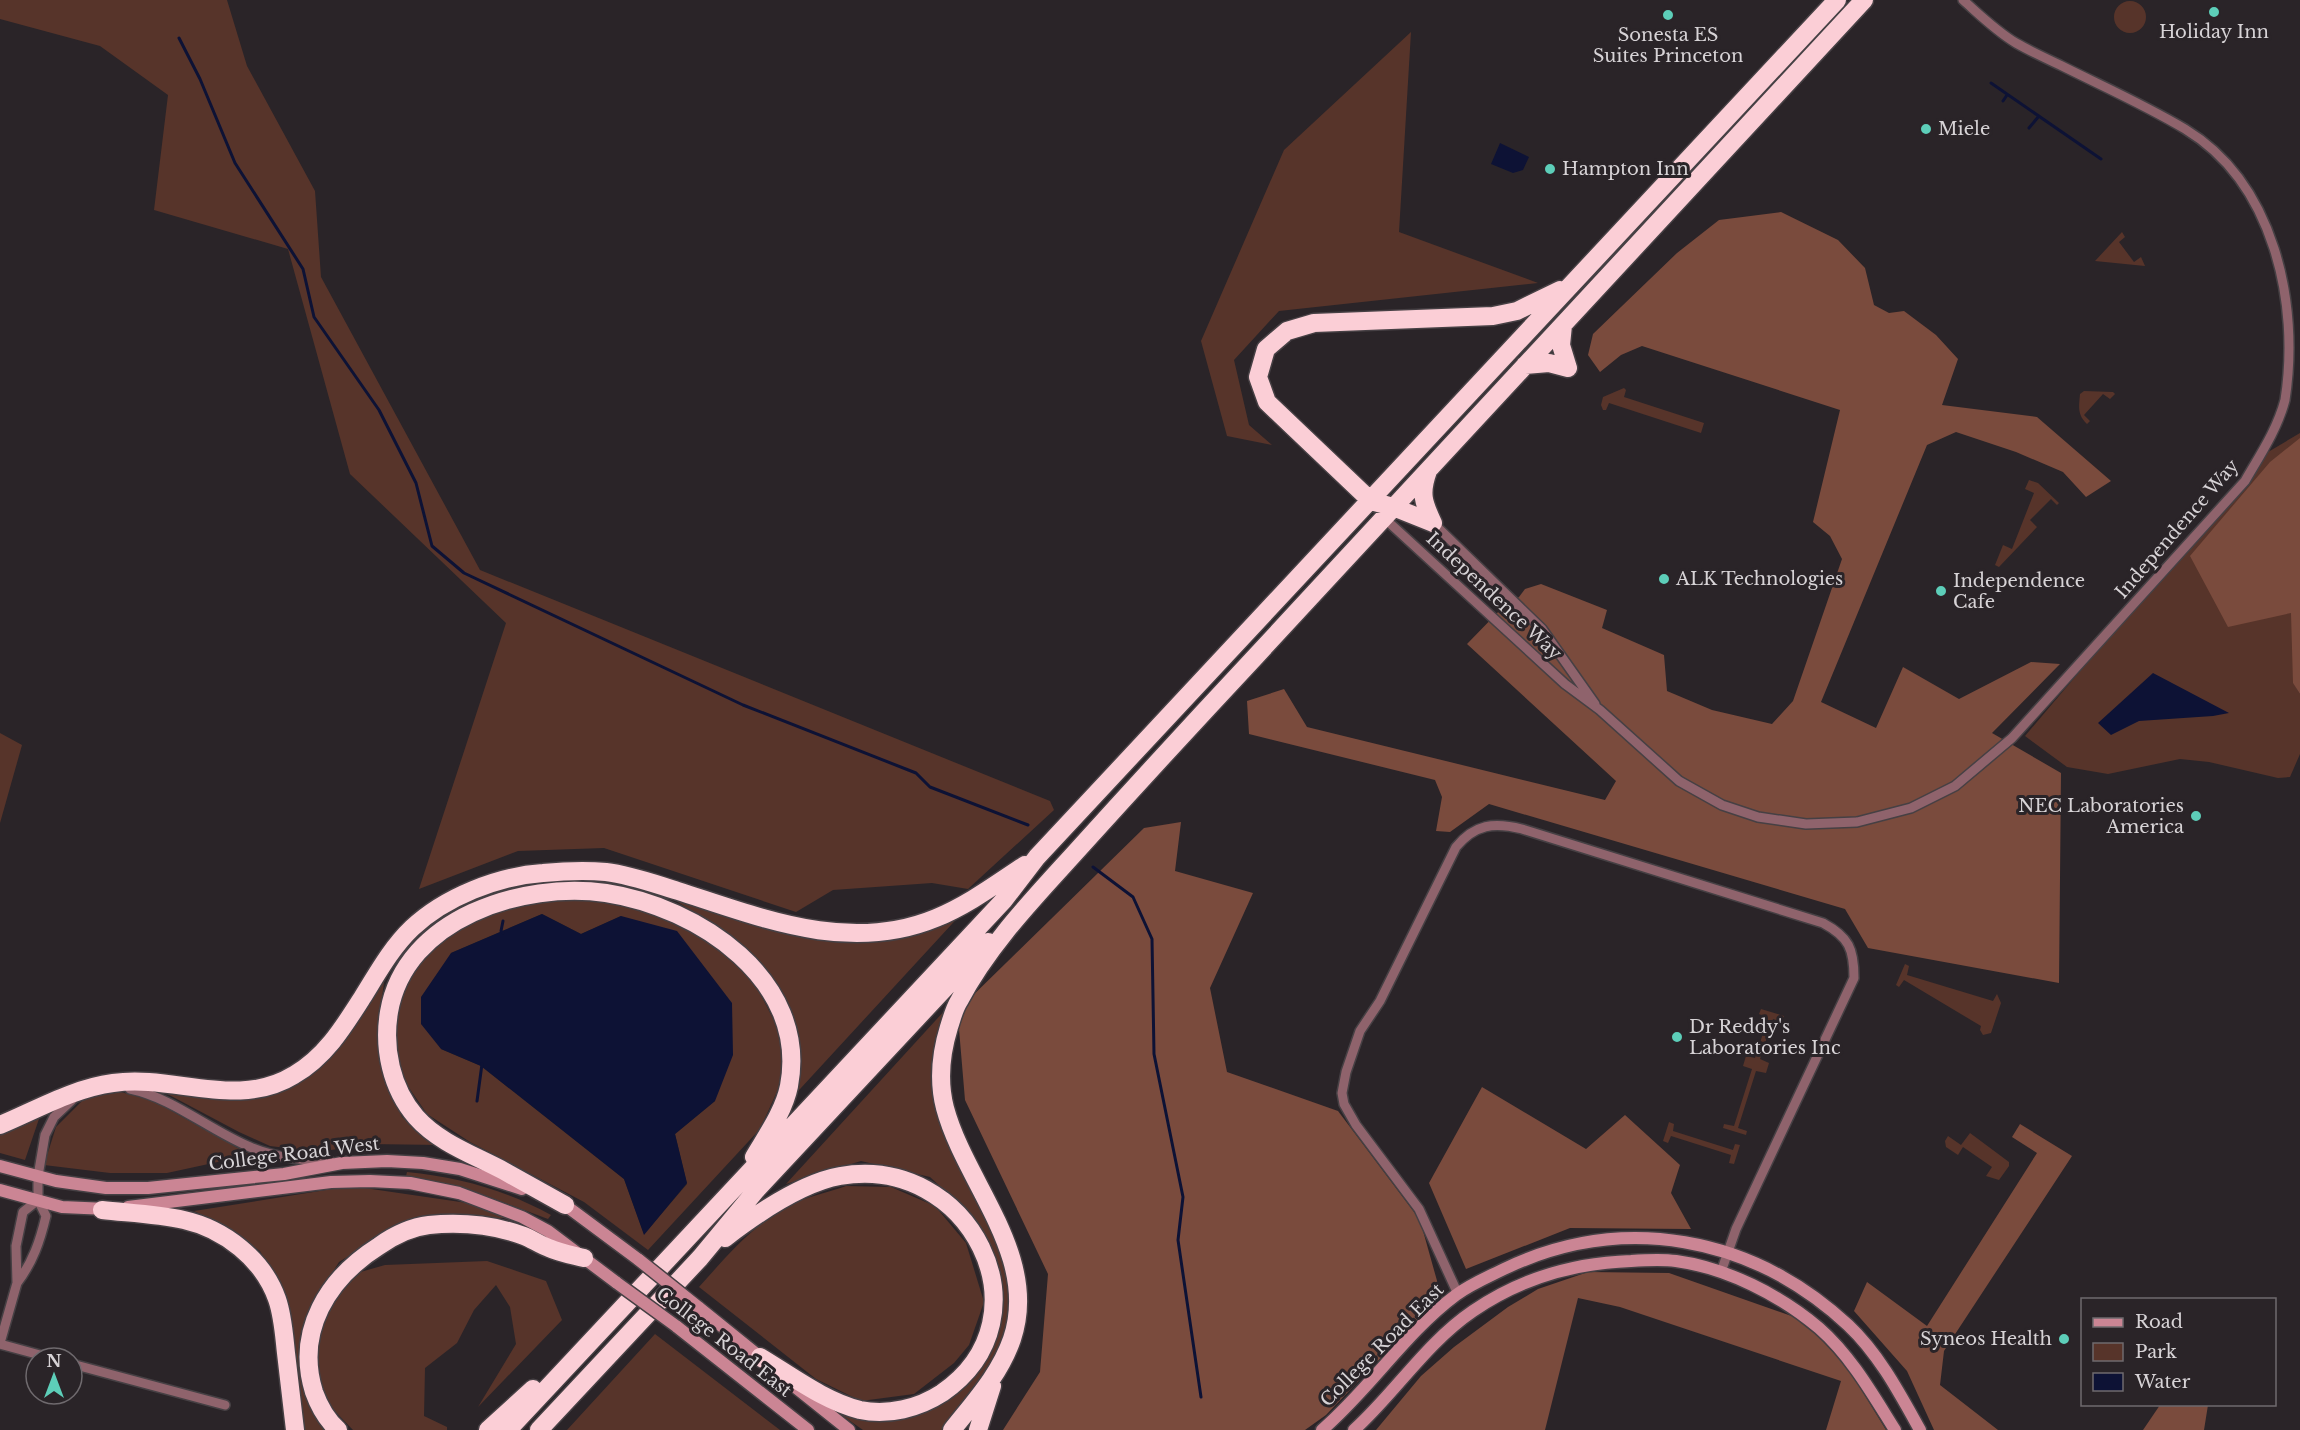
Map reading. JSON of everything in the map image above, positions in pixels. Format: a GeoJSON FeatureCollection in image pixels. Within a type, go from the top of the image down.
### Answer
{"type":"FeatureCollection","features":[{"type":"Feature","properties":{"kind":"highway"},"geometry":{"type":"LineString","coordinates":[[508,1430],[743,1177],[791,1130],[1004,900],[1037,857],[1837,0]]}},
{"type":"Feature","properties":{"kind":"highway"},"geometry":{"type":"LineString","coordinates":[[978,1430],[996,1374],[1013,1337],[1017,1311],[1016,1278],[1008,1249],[954,1133],[944,1106],[941,1079],[943,1048],[956,1005],[983,962],[1019,915],[1388,512],[1864,0]]}},
{"type":"Feature","properties":{"kind":"highway"},"geometry":{"type":"LineString","coordinates":[[1432,523],[1388,512],[1371,501],[1267,402],[1257,377],[1266,349],[1287,331],[1314,323],[1492,316],[1518,311],[1569,285]]}},
{"type":"Feature","properties":{"kind":"highway"},"geometry":{"type":"LineString","coordinates":[[1525,365],[1549,363],[1568,368],[1561,345],[1563,325]]}},
{"type":"Feature","properties":{"kind":"highway"},"geometry":{"type":"LineString","coordinates":[[1429,469],[1422,487],[1424,503],[1432,523]]}},
{"type":"Feature","properties":{"kind":"highway"},"geometry":{"type":"LineString","coordinates":[[0,1125],[85,1089],[115,1082],[248,1091],[270,1086],[291,1077],[311,1064],[327,1049],[395,946],[413,927],[443,905],[477,889],[508,879],[538,873],[575,871],[607,873],[640,879],[783,925],[824,933],[857,934],[896,930],[934,919],[971,901],[1037,857]]}},
{"type":"Feature","properties":{"kind":"highway"},"geometry":{"type":"LineString","coordinates":[[565,1205],[445,1140],[416,1117],[402,1095],[389,1065],[386,1033],[392,995],[405,966],[426,942],[454,921],[486,907],[527,896],[562,891],[605,893],[645,902],[685,917],[716,936],[763,980],[778,1003],[782,1014],[789,1035],[792,1060],[789,1088],[782,1107],[743,1177]]}},
{"type":"Feature","properties":{"kind":"highway"},"geometry":{"type":"LineString","coordinates":[[539,1430],[700,1258],[758,1188],[977,951],[1019,915]]}},
{"type":"Feature","properties":{"kind":"highway"},"geometry":{"type":"LineString","coordinates":[[700,1258],[746,1222],[803,1189],[839,1176],[871,1174],[905,1179],[941,1197],[966,1221],[980,1242],[991,1274],[993,1306],[988,1336],[974,1362],[956,1383],[928,1402],[891,1412],[862,1410],[835,1402],[760,1357]]}},
{"type":"Feature","properties":{"kind":"highway"},"geometry":{"type":"LineString","coordinates":[[102,1210],[161,1216],[204,1226],[227,1238],[248,1255],[266,1275],[277,1299],[283,1325],[295,1430]]}},
{"type":"Feature","properties":{"kind":"highway"},"geometry":{"type":"LineString","coordinates":[[338,1430],[332,1425],[318,1403],[309,1376],[308,1349],[315,1320],[332,1286],[357,1259],[392,1237],[427,1225],[463,1224],[493,1228],[524,1236],[550,1249],[584,1258]]}},
{"type":"Feature","properties":{"kind":"highway"},"geometry":{"type":"LineString","coordinates":[[488,1430],[522,1397],[575,1357]]}},
{"type":"Feature","properties":{"kind":"highway"},"geometry":{"type":"LineString","coordinates":[[952,1430],[996,1374]]}},
{"type":"Feature","properties":{"kind":"street","name":"Independence Way"},"geometry":{"type":"LineString","coordinates":[[1388,512],[1565,684],[1600,710],[1678,780],[1722,805],[1758,817],[1806,824],[1857,822],[1911,808],[1955,786],[2012,738],[2245,481],[2274,433],[2285,400],[2294,349],[2292,304],[2286,268],[2259,207],[2236,173],[2210,148],[2187,130],[2147,108],[2018,44],[1995,29],[1963,0]]}},
{"type":"Feature","properties":{"kind":"street","name":"Independence Way"},"geometry":{"type":"LineString","coordinates":[[1432,523],[1542,629],[1600,710]]}},
{"type":"Feature","properties":{"kind":"street"},"geometry":{"type":"LineString","coordinates":[[1458,1294],[1419,1209],[1356,1125],[1344,1104],[1342,1093],[1346,1072],[1360,1031],[1380,1001],[1456,847],[1465,836],[1477,829],[1492,825],[1506,825],[1822,923],[1837,931],[1848,943],[1854,958],[1854,978],[1736,1229],[1721,1272]]}},
{"type":"Feature","properties":{"kind":"street"},"geometry":{"type":"LineString","coordinates":[[17,1283],[28,1269],[36,1253],[46,1216],[38,1200],[45,1135],[54,1117],[85,1089],[113,1088],[140,1091],[270,1155],[342,1162]]}},
{"type":"Feature","properties":{"kind":"street","name":"College Road West"},"geometry":{"type":"LineString","coordinates":[[0,1166],[39,1176],[106,1188],[148,1188],[284,1174],[342,1162],[399,1161],[460,1169],[500,1180],[565,1205],[698,1307]]}},
{"type":"Feature","properties":{"kind":"street","name":"College Road West"},"geometry":{"type":"LineString","coordinates":[[0,1190],[62,1207],[102,1210],[331,1182],[370,1180],[410,1183],[459,1193],[522,1217],[548,1231],[617,1283]]}},
{"type":"Feature","properties":{"kind":"street"},"geometry":{"type":"LineString","coordinates":[[24,1350],[0,1343],[17,1283],[16,1246],[23,1212],[38,1200]]}},
{"type":"Feature","properties":{"kind":"street","name":"College Road East"},"geometry":{"type":"LineString","coordinates":[[1322,1430],[1435,1312],[1458,1294],[1524,1260],[1559,1247],[1591,1241],[1635,1238],[1674,1240],[1728,1252],[1752,1260],[1785,1277],[1819,1300],[1850,1327],[1878,1359],[1920,1430]]}},
{"type":"Feature","properties":{"kind":"street","name":"College Road East"},"geometry":{"type":"LineString","coordinates":[[1354,1430],[1452,1327],[1472,1311],[1504,1292],[1537,1277],[1568,1268],[1597,1262],[1644,1260],[1676,1261],[1721,1272],[1782,1301],[1820,1329],[1852,1364],[1895,1430]]}},
{"type":"Feature","properties":{"kind":"street","name":"College Road East"},"geometry":{"type":"LineString","coordinates":[[617,1283],[676,1326],[808,1430]]}},
{"type":"Feature","properties":{"kind":"street","name":"College Road East"},"geometry":{"type":"LineString","coordinates":[[698,1307],[849,1430]]}},
{"type":"Feature","properties":{"kind":"street"},"geometry":{"type":"LineString","coordinates":[[84,1367],[225,1405]]}},
{"type":"Feature","properties":{"kind":"green space"},"geometry":{"type":"Polygon","coordinates":[[[0,0],[227,0],[247,66],[315,191],[321,277],[480,570],[1050,801],[1054,810],[968,889],[932,883],[833,890],[796,912],[604,848],[518,851],[419,889],[506,623],[350,474],[288,249],[154,210],[168,95],[100,46],[0,19],[0,0]]]}},
{"type":"Feature","properties":{"kind":"green space"},"geometry":{"type":"Polygon","coordinates":[[[2130,1],[2142,5],[2146,17],[2142,29],[2130,33],[2118,29],[2114,17],[2118,5],[2130,1]]]}},
{"type":"Feature","properties":{"kind":"green space"},"geometry":{"type":"Polygon","coordinates":[[[1411,32],[1399,232],[1538,283],[1279,311],[1234,360],[1249,425],[1272,445],[1227,436],[1201,341],[1284,150],[1411,32]]]}},
{"type":"Feature","properties":{"kind":"green space"},"geometry":{"type":"Polygon","coordinates":[[[2122,232],[2125,237],[2119,242],[2134,262],[2141,257],[2145,266],[2095,261],[2122,232]]]}},
{"type":"Feature","properties":{"kind":"green space"},"geometry":{"type":"Polygon","coordinates":[[[1624,388],[1626,390],[1624,397],[1704,423],[1701,433],[1609,403],[1606,410],[1603,410],[1601,405],[1603,397],[1624,388]]]}},
{"type":"Feature","properties":{"kind":"green space"},"geometry":{"type":"Polygon","coordinates":[[[2084,391],[2115,394],[2110,399],[2103,394],[2084,415],[2090,421],[2087,424],[2079,410],[2080,394],[2084,391]]]}},
{"type":"Feature","properties":{"kind":"green space"},"geometry":{"type":"Polygon","coordinates":[[[2300,433],[2300,563],[2293,682],[2300,694],[2300,754],[2290,777],[2278,778],[2209,762],[2180,759],[2108,774],[2067,767],[2025,736],[2263,455],[2300,433]]]}},
{"type":"Feature","properties":{"kind":"green space"},"geometry":{"type":"Polygon","coordinates":[[[2029,480],[2038,483],[2059,503],[2057,505],[2051,499],[2030,520],[2037,527],[1999,567],[1995,565],[2003,545],[2012,549],[2034,493],[2025,489],[2029,480]]]}},
{"type":"Feature","properties":{"kind":"green space"},"geometry":{"type":"Polygon","coordinates":[[[0,733],[22,745],[0,823],[0,733]]]}},
{"type":"Feature","properties":{"kind":"green space"},"geometry":{"type":"Polygon","coordinates":[[[660,890],[809,936],[963,912],[789,1101],[795,1053],[730,937],[660,890]]]}},
{"type":"Feature","properties":{"kind":"green space"},"geometry":{"type":"Polygon","coordinates":[[[603,896],[684,920],[753,980],[781,1034],[781,1083],[760,1129],[648,1250],[584,1202],[470,1142],[427,1114],[403,1079],[393,1049],[394,1005],[420,952],[506,905],[603,896]],[[542,914],[451,953],[441,1049],[481,1066],[624,1179],[644,1234],[687,1184],[675,1134],[715,1101],[621,916],[581,934],[542,914]]]}},
{"type":"Feature","properties":{"kind":"green space"},"geometry":{"type":"Polygon","coordinates":[[[1905,964],[1909,966],[1907,975],[1993,1001],[1997,994],[2001,1003],[1991,1033],[1983,1035],[1980,1030],[1981,1026],[1904,980],[1899,987],[1896,985],[1905,964]]]}},
{"type":"Feature","properties":{"kind":"green space"},"geometry":{"type":"Polygon","coordinates":[[[385,975],[381,1005],[379,1061],[402,1117],[441,1145],[368,1144],[319,1152],[270,1146],[158,1089],[296,1083],[385,975]]]}},
{"type":"Feature","properties":{"kind":"green space"},"geometry":{"type":"Polygon","coordinates":[[[946,1009],[936,1100],[1001,1250],[1008,1279],[1009,1310],[1006,1333],[987,1373],[942,1430],[863,1430],[840,1414],[931,1409],[949,1399],[983,1363],[998,1325],[1001,1298],[996,1263],[985,1238],[969,1213],[930,1177],[861,1161],[786,1184],[946,1009]]]}},
{"type":"Feature","properties":{"kind":"green space"},"geometry":{"type":"Polygon","coordinates":[[[1761,1009],[1784,1016],[1782,1022],[1773,1019],[1760,1059],[1769,1063],[1766,1073],[1756,1071],[1738,1128],[1747,1131],[1746,1135],[1723,1128],[1724,1124],[1734,1126],[1752,1069],[1743,1066],[1746,1056],[1755,1058],[1768,1018],[1759,1014],[1761,1009]]]}},
{"type":"Feature","properties":{"kind":"green space"},"geometry":{"type":"Polygon","coordinates":[[[121,1092],[154,1101],[250,1155],[167,1173],[110,1173],[44,1165],[56,1127],[85,1098],[121,1092]]]}},
{"type":"Feature","properties":{"kind":"green space"},"geometry":{"type":"Polygon","coordinates":[[[41,1113],[25,1160],[0,1153],[0,1128],[41,1113]]]}},
{"type":"Feature","properties":{"kind":"green space"},"geometry":{"type":"Polygon","coordinates":[[[1669,1122],[1674,1124],[1673,1131],[1733,1150],[1735,1144],[1740,1145],[1734,1164],[1729,1163],[1731,1155],[1671,1136],[1668,1143],[1663,1141],[1669,1122]]]}},
{"type":"Feature","properties":{"kind":"green space"},"geometry":{"type":"Polygon","coordinates":[[[1970,1133],[2009,1162],[2009,1166],[1999,1180],[1986,1176],[1992,1167],[1963,1147],[1958,1155],[1946,1147],[1945,1141],[1948,1136],[1961,1145],[1970,1133]]]}},
{"type":"Feature","properties":{"kind":"green space"},"geometry":{"type":"Polygon","coordinates":[[[407,1172],[445,1177],[481,1186],[516,1198],[551,1215],[548,1219],[468,1189],[406,1176],[407,1172]]]}},
{"type":"Feature","properties":{"kind":"green space"},"geometry":{"type":"Polygon","coordinates":[[[351,1186],[474,1204],[509,1218],[406,1220],[339,1262],[312,1305],[300,1344],[303,1376],[332,1430],[302,1430],[286,1298],[260,1251],[218,1223],[194,1211],[351,1186]]]}},
{"type":"Feature","properties":{"kind":"green space"},"geometry":{"type":"Polygon","coordinates":[[[846,1186],[891,1187],[935,1206],[966,1243],[984,1302],[969,1345],[954,1363],[914,1394],[861,1401],[816,1379],[699,1287],[740,1243],[775,1214],[802,1200],[846,1186]]]}},
{"type":"Feature","properties":{"kind":"green space"},"geometry":{"type":"Polygon","coordinates":[[[487,1261],[546,1281],[562,1320],[478,1407],[516,1344],[510,1307],[496,1285],[474,1310],[457,1343],[425,1368],[424,1416],[447,1427],[447,1430],[353,1430],[322,1398],[316,1331],[350,1275],[385,1265],[487,1261]]]}},
{"type":"Feature","properties":{"kind":"green space"},"geometry":{"type":"Polygon","coordinates":[[[655,1334],[780,1430],[567,1430],[655,1334]]]}},
{"type":"Feature","properties":{"kind":"shaded area"},"geometry":{"type":"Polygon","coordinates":[[[1781,212],[1838,240],[1865,268],[1874,305],[1889,313],[1904,311],[1936,335],[1958,359],[1942,405],[2037,417],[2111,481],[2086,497],[2063,472],[2016,452],[1956,432],[1927,445],[1821,702],[1876,728],[1903,667],[1959,699],[2031,662],[2060,664],[1992,733],[2061,773],[2059,983],[1868,948],[1845,909],[1489,804],[1450,832],[1436,831],[1442,797],[1435,780],[1249,734],[1247,701],[1284,689],[1307,727],[1605,800],[1616,781],[1467,644],[1502,608],[1519,597],[1525,589],[1541,584],[1607,610],[1602,628],[1664,655],[1667,691],[1712,710],[1772,724],[1793,701],[1842,559],[1830,536],[1813,522],[1840,410],[1642,346],[1621,355],[1600,372],[1588,355],[1593,334],[1677,253],[1719,220],[1781,212]]]}},
{"type":"Feature","properties":{"kind":"shaded area"},"geometry":{"type":"Polygon","coordinates":[[[2300,438],[2300,694],[2293,683],[2291,613],[2228,627],[2190,556],[2270,462],[2300,438]]]}},
{"type":"Feature","properties":{"kind":"shaded area"},"geometry":{"type":"Polygon","coordinates":[[[1181,822],[1175,871],[1253,893],[1210,988],[1227,1072],[1338,1111],[1420,1220],[1441,1295],[1326,1415],[1305,1430],[1003,1430],[1040,1372],[1048,1274],[965,1100],[959,1029],[962,1006],[1144,828],[1181,822]]]}},
{"type":"Feature","properties":{"kind":"shaded area"},"geometry":{"type":"Polygon","coordinates":[[[1482,1087],[1586,1149],[1625,1115],[1680,1165],[1671,1193],[1691,1229],[1570,1228],[1466,1269],[1429,1183],[1482,1087]]]}},
{"type":"Feature","properties":{"kind":"shaded area"},"geometry":{"type":"Polygon","coordinates":[[[2020,1124],[2072,1156],[1944,1351],[1940,1385],[1998,1430],[1934,1430],[1907,1371],[1854,1311],[1867,1282],[1927,1326],[2037,1153],[2012,1137],[2020,1124]]]}},
{"type":"Feature","properties":{"kind":"shaded area"},"geometry":{"type":"Polygon","coordinates":[[[1588,1272],[1669,1273],[1803,1320],[1848,1368],[1886,1430],[1826,1430],[1841,1381],[1620,1307],[1578,1298],[1545,1430],[1376,1430],[1421,1376],[1454,1347],[1508,1307],[1538,1289],[1588,1272]]]}},
{"type":"Feature","properties":{"kind":"shaded area"},"geometry":{"type":"Polygon","coordinates":[[[2159,1406],[2208,1406],[2204,1430],[2143,1430],[2159,1406]]]}},
{"type":"Feature","properties":{"kind":"water"},"geometry":{"type":"Polygon","coordinates":[[[1500,143],[1529,157],[1523,170],[1513,173],[1491,164],[1500,143]]]}},
{"type":"Feature","properties":{"kind":"water"},"geometry":{"type":"Polygon","coordinates":[[[2153,673],[2229,713],[2139,721],[2111,735],[2098,723],[2153,673]]]}},
{"type":"Feature","properties":{"kind":"water"},"geometry":{"type":"Polygon","coordinates":[[[542,914],[581,934],[621,916],[677,931],[732,1003],[733,1055],[715,1101],[675,1134],[687,1183],[644,1235],[624,1179],[481,1066],[441,1049],[421,1024],[421,997],[451,953],[542,914]]]}},
{"type":"Feature","properties":{"kind":"waterway"},"geometry":{"type":"LineString","coordinates":[[179,38],[200,79],[235,163],[303,269],[314,317],[379,410],[416,483],[432,546],[464,573],[743,705],[916,773],[930,787],[1028,825]]}},
{"type":"Feature","properties":{"kind":"waterway"},"geometry":{"type":"LineString","coordinates":[[1991,83],[2101,159]]}},
{"type":"Feature","properties":{"kind":"waterway"},"geometry":{"type":"LineString","coordinates":[[2003,101],[2007,95]]}},
{"type":"Feature","properties":{"kind":"waterway"},"geometry":{"type":"LineString","coordinates":[[2029,128],[2039,116]]}},
{"type":"Feature","properties":{"kind":"waterway"},"geometry":{"type":"LineString","coordinates":[[1093,867],[1133,897],[1152,939],[1154,1054],[1183,1197],[1178,1240],[1201,1397]]}},
{"type":"Feature","properties":{"kind":"waterway"},"geometry":{"type":"LineString","coordinates":[[503,921],[501,931],[503,933]]}},
{"type":"Feature","properties":{"kind":"waterway"},"geometry":{"type":"LineString","coordinates":[[477,1101],[482,1064]]}},
{"type":"Feature","properties":{"kind":"place","name":"Holiday Inn"},"geometry":{"type":"Point","coordinates":[2214,12]}},
{"type":"Feature","properties":{"kind":"place","name":"Sonesta ES Suites Princeton"},"geometry":{"type":"Point","coordinates":[1668,15]}},
{"type":"Feature","properties":{"kind":"place","name":"Miele"},"geometry":{"type":"Point","coordinates":[1926,129]}},
{"type":"Feature","properties":{"kind":"place","name":"Hampton Inn"},"geometry":{"type":"Point","coordinates":[1550,169]}},
{"type":"Feature","properties":{"kind":"place","name":"ALK Technologies"},"geometry":{"type":"Point","coordinates":[1664,579]}},
{"type":"Feature","properties":{"kind":"place","name":"Independence Cafe"},"geometry":{"type":"Point","coordinates":[1941,591]}},
{"type":"Feature","properties":{"kind":"place","name":"NEC Laboratories America"},"geometry":{"type":"Point","coordinates":[2196,816]}},
{"type":"Feature","properties":{"kind":"place","name":"Dr Reddy's Laboratories Inc"},"geometry":{"type":"Point","coordinates":[1677,1037]}},
{"type":"Feature","properties":{"kind":"place","name":"Syneos Health"},"geometry":{"type":"Point","coordinates":[2064,1339]}}]}
